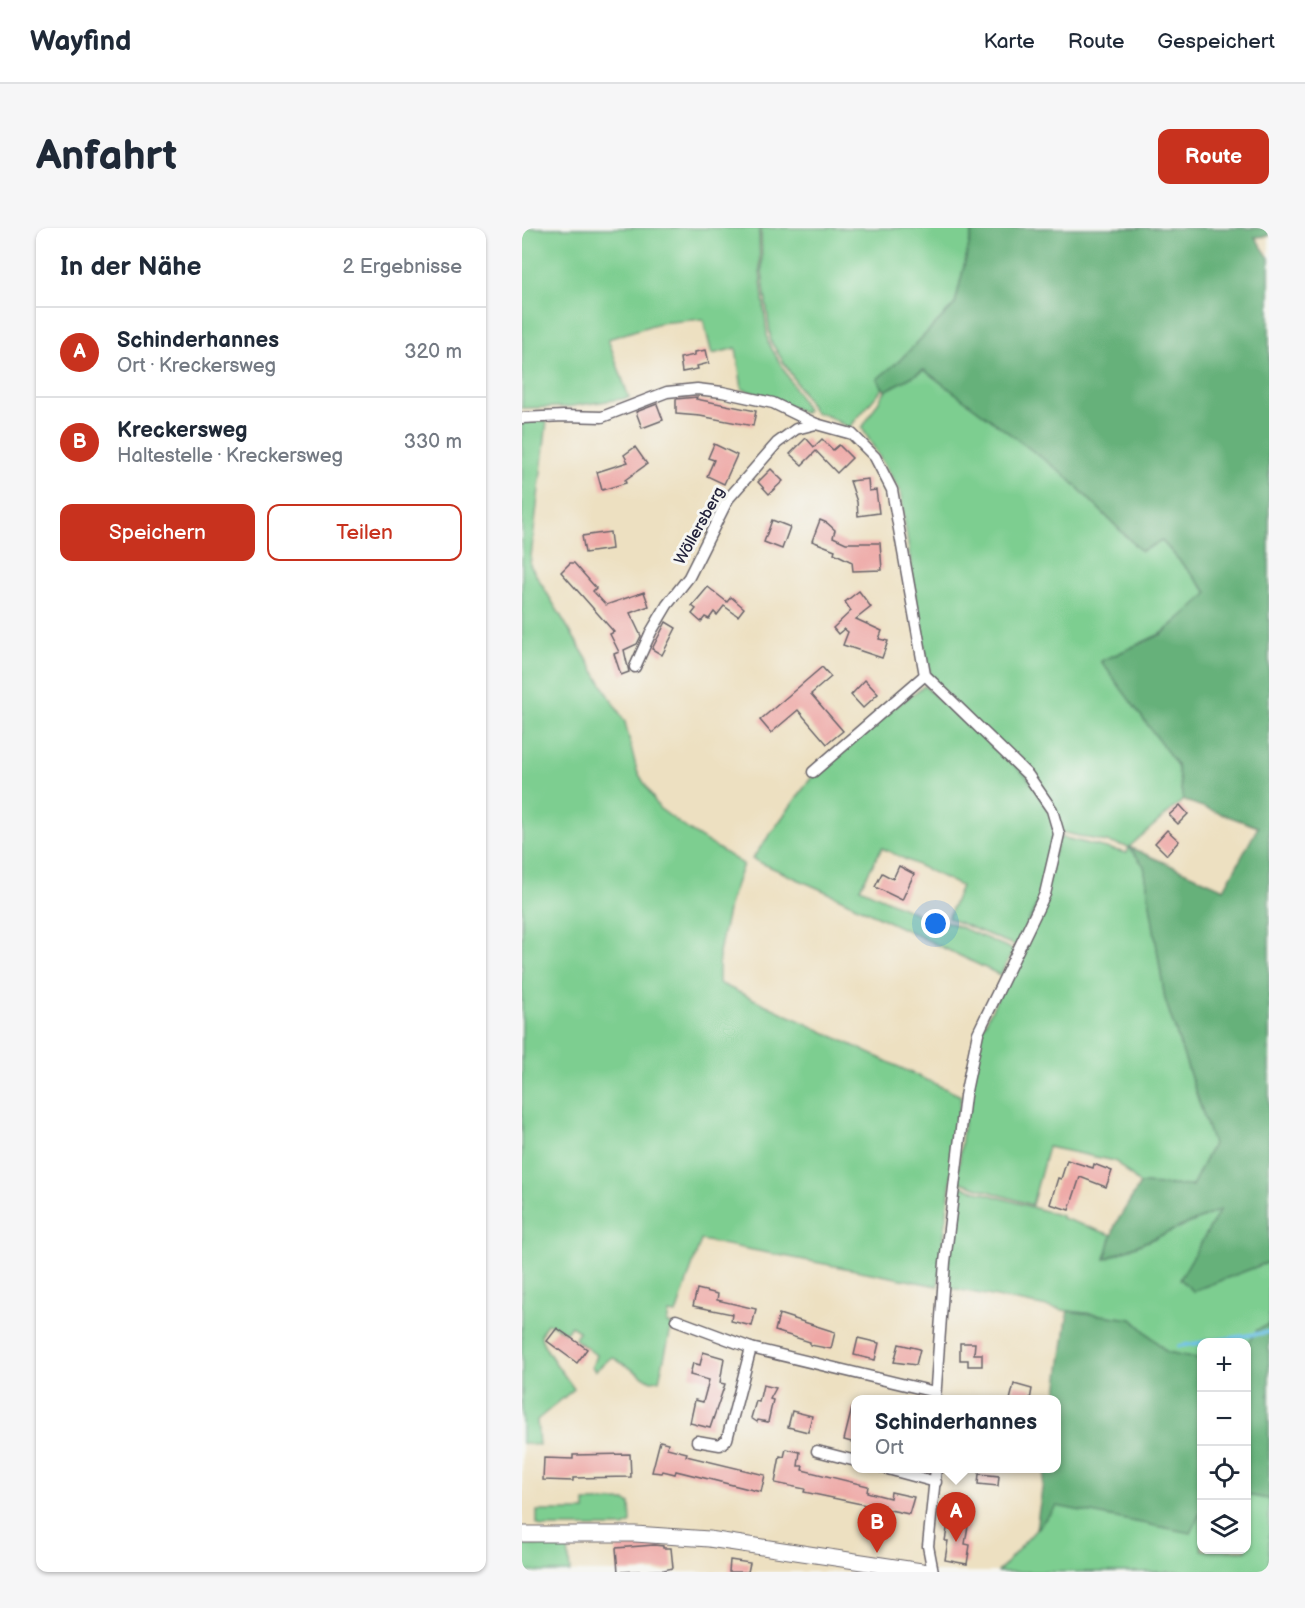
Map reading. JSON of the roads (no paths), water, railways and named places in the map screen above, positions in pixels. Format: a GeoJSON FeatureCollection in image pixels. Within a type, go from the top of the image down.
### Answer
{"type":"FeatureCollection","features":[{"type":"Feature","properties":{"kind":"main road"},"geometry":{"type":"LineString","coordinates":[[522,1534],[635,1534],[709,1539],[928,1572]]}},
{"type":"Feature","properties":{"kind":"street"},"geometry":{"type":"LineString","coordinates":[[522,418],[602,417],[667,392],[697,388],[773,403],[816,424],[852,434],[875,457],[892,490],[924,669],[1028,775],[1052,810],[1059,834],[1045,894],[978,1033],[965,1096],[945,1262],[935,1395]]}},
{"type":"Feature","properties":{"kind":"street","name":"Wöllersberg"},"geometry":{"type":"LineString","coordinates":[[635,667],[651,632],[667,605],[689,577],[728,500],[777,443],[796,429],[816,424]]}},
{"type":"Feature","properties":{"kind":"street"},"geometry":{"type":"LineString","coordinates":[[813,772],[924,669]]}},
{"type":"Feature","properties":{"kind":"street"},"geometry":{"type":"LineString","coordinates":[[676,1320],[751,1348],[931,1395]]}},
{"type":"Feature","properties":{"kind":"street"},"geometry":{"type":"LineString","coordinates":[[697,1441],[715,1445],[725,1443],[751,1348]]}},
{"type":"Feature","properties":{"kind":"street"},"geometry":{"type":"LineString","coordinates":[[817,1451],[851,1460]]}},
{"type":"Feature","properties":{"kind":"street"},"geometry":{"type":"LineString","coordinates":[[903,1473],[936,1482]]}},
{"type":"Feature","properties":{"kind":"street"},"geometry":{"type":"LineString","coordinates":[[933,1572],[928,1546],[936,1473]]}},
{"type":"Feature","properties":{"kind":"waterway"},"geometry":{"type":"LineString","coordinates":[[1179,1346],[1269,1332]]}},
{"type":"Feature","properties":{"kind":"place","name":"Schinderhannes"},"geometry":{"type":"Point","coordinates":[956,1542]}},
{"type":"Feature","properties":{"kind":"place","name":"Kreckersweg"},"geometry":{"type":"Point","coordinates":[877,1553]}}]}
